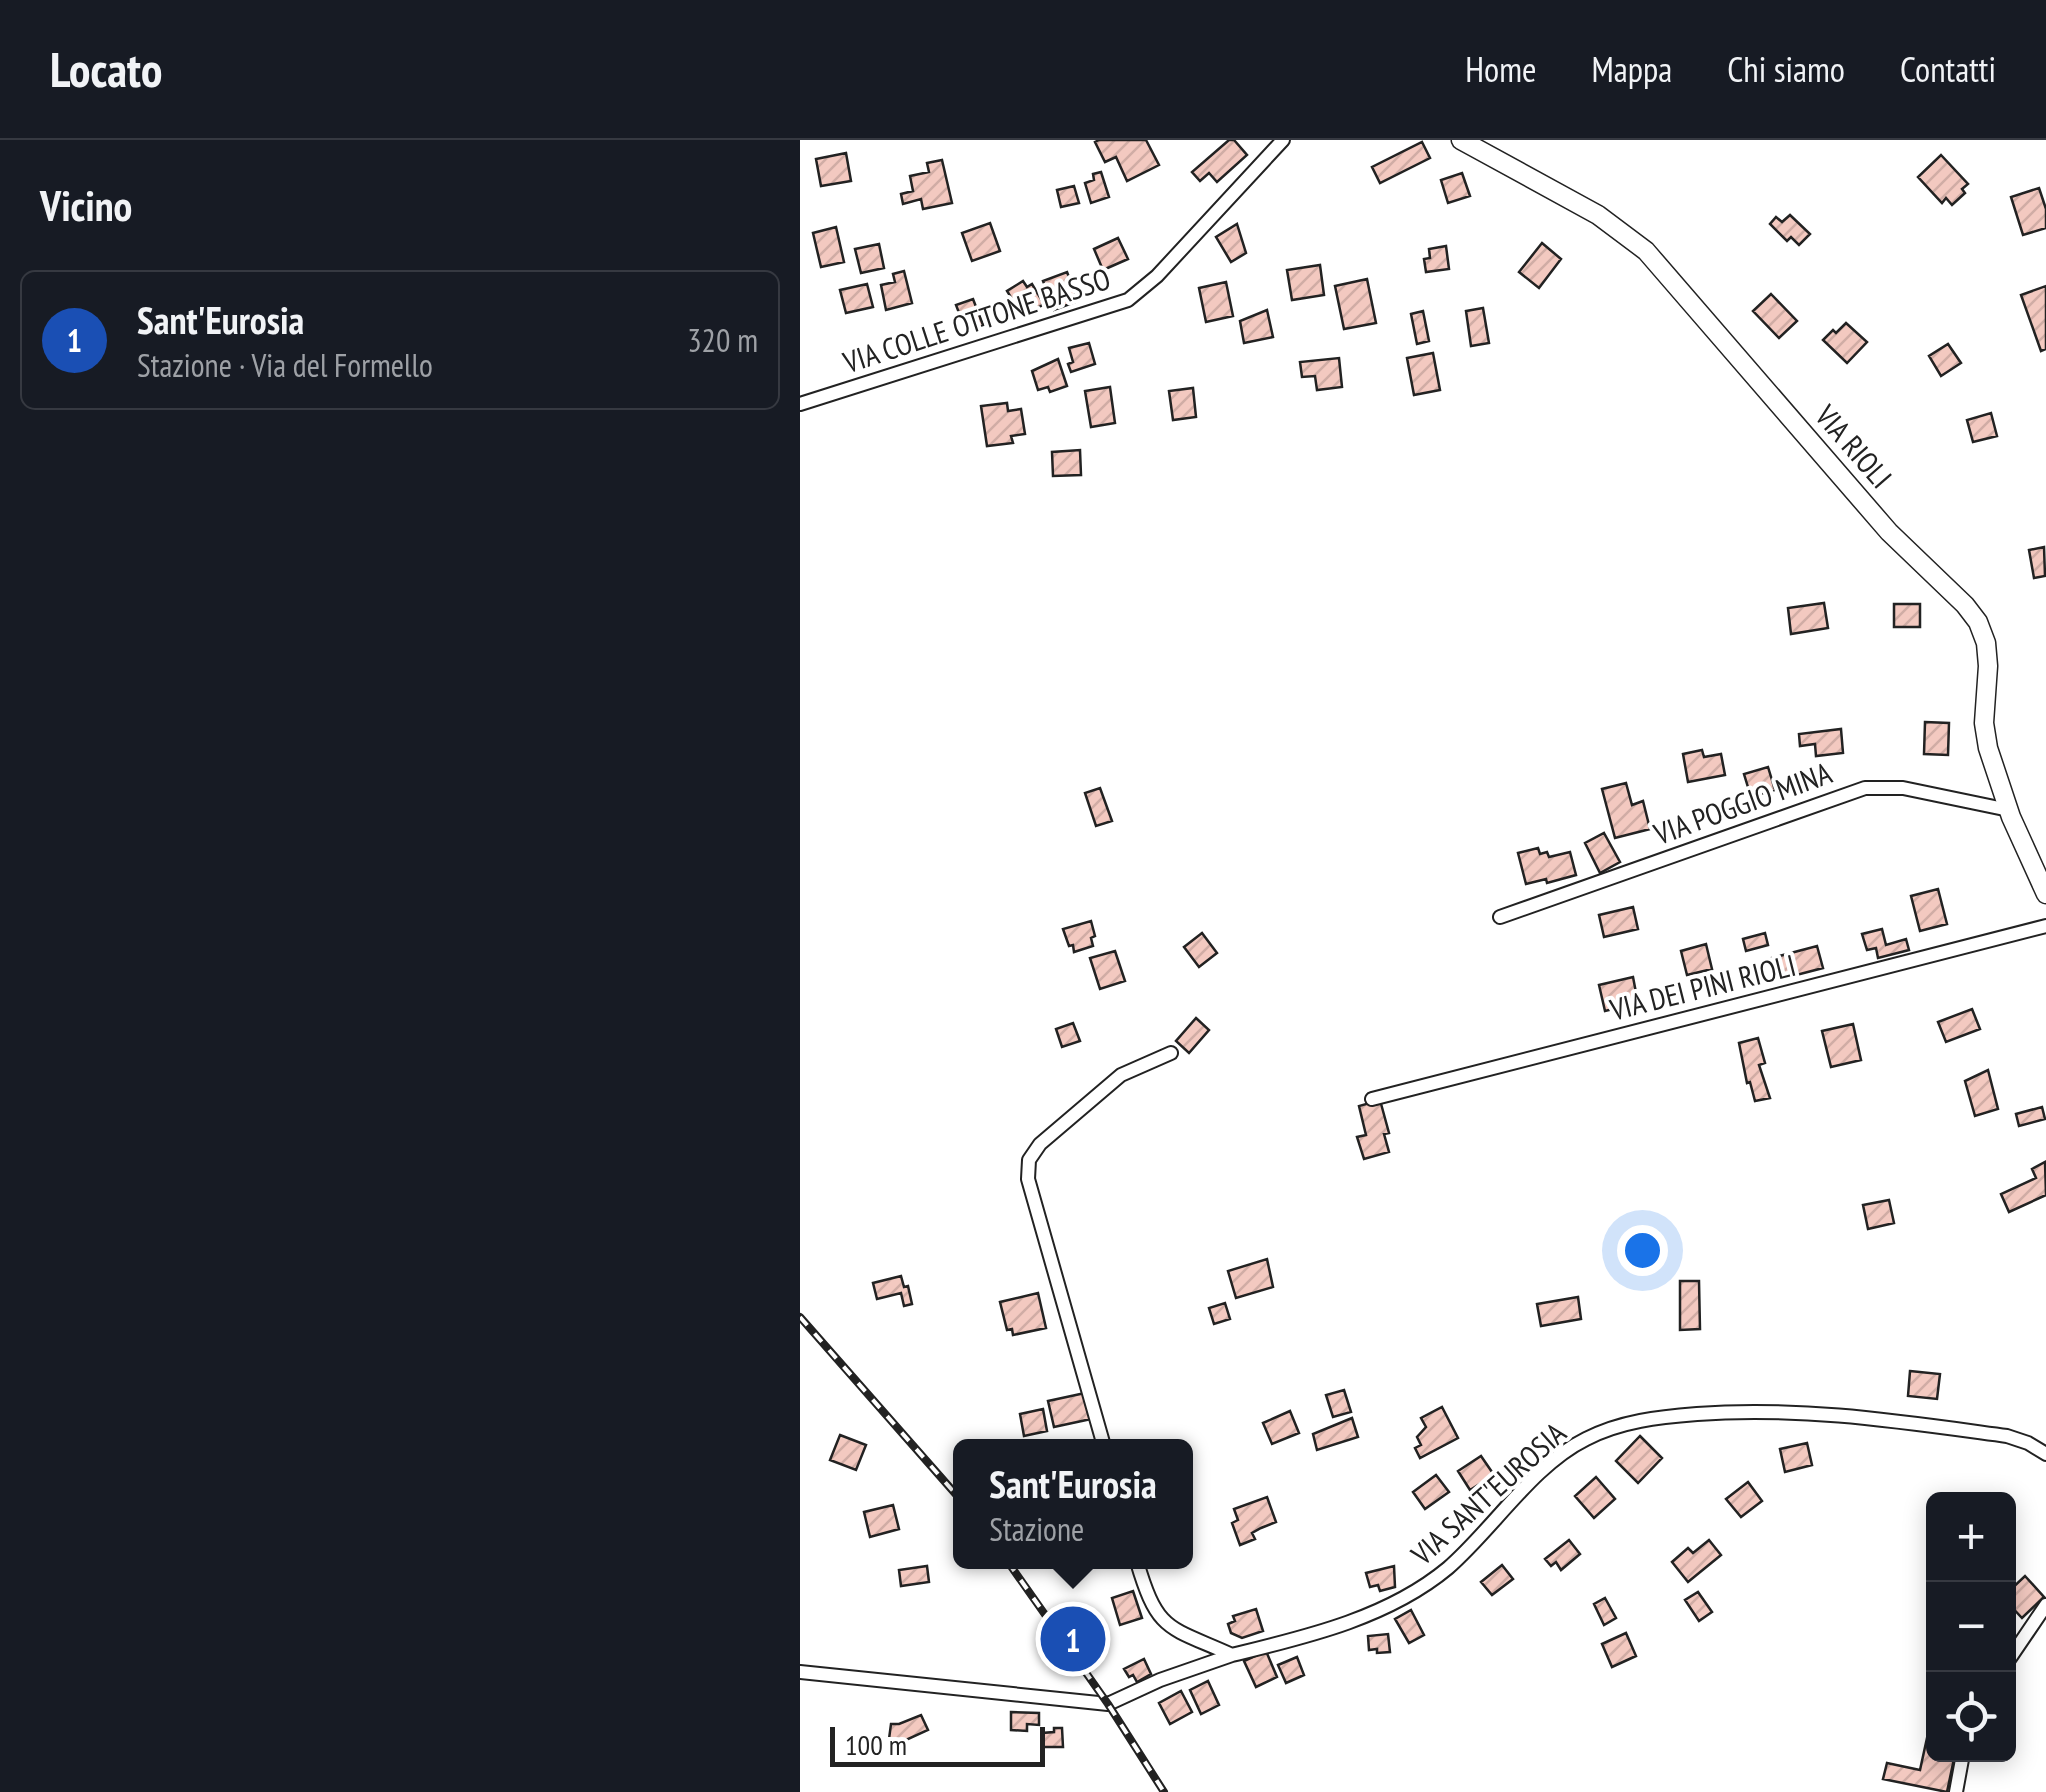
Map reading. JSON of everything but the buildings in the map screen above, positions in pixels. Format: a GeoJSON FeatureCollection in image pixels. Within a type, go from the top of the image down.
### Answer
{"type":"FeatureCollection","features":[{"type":"Feature","properties":{"kind":"main road","name":"VIA RIOLI"},"geometry":{"type":"LineString","coordinates":[[1461,140],[1598,216],[1646,251],[1889,532],[1969,610],[1986,642],[1986,736],[2009,810],[2046,894]]}},
{"type":"Feature","properties":{"kind":"street","name":"VIA COLLE OTTONE BASSO"},"geometry":{"type":"LineString","coordinates":[[800,404],[1128,300],[1158,276],[1283,140]]}},
{"type":"Feature","properties":{"kind":"street","name":"VIA POGGIO MINA"},"geometry":{"type":"LineString","coordinates":[[1500,917],[1865,788],[1902,788],[2009,810]]}},
{"type":"Feature","properties":{"kind":"street","name":"VIA DEI PINI RIOLI"},"geometry":{"type":"LineString","coordinates":[[1372,1099],[2046,926]]}},
{"type":"Feature","properties":{"kind":"street"},"geometry":{"type":"LineString","coordinates":[[1102,1439],[1027,1165],[1038,1146],[1121,1075],[1171,1053]]}},
{"type":"Feature","properties":{"kind":"street","name":"VIA SANT'EUROSIA"},"geometry":{"type":"LineString","coordinates":[[800,1672],[1108,1704],[1160,1680],[1318,1632],[1409,1596],[1455,1562],[1566,1452],[1593,1436],[1658,1418],[1734,1411],[1805,1411],[2006,1436],[2028,1442],[2046,1454]]}},
{"type":"Feature","properties":{"kind":"street"},"geometry":{"type":"LineString","coordinates":[[1139,1569],[1150,1602],[1161,1620],[1232,1655]]}},
{"type":"Feature","properties":{"kind":"street"},"geometry":{"type":"LineString","coordinates":[[2016,1649],[2046,1604]]}},
{"type":"Feature","properties":{"kind":"street"},"geometry":{"type":"LineString","coordinates":[[1956,1792],[1961,1762]]}},
{"type":"Feature","properties":{"kind":"railway"},"geometry":{"type":"LineString","coordinates":[[800,1317],[953,1491]]}},
{"type":"Feature","properties":{"kind":"railway"},"geometry":{"type":"LineString","coordinates":[[1013,1569],[1164,1792]]}},
{"type":"Feature","properties":{"kind":"place","name":"Sant'Eurosia"},"geometry":{"type":"Point","coordinates":[1073,1639]}}]}
